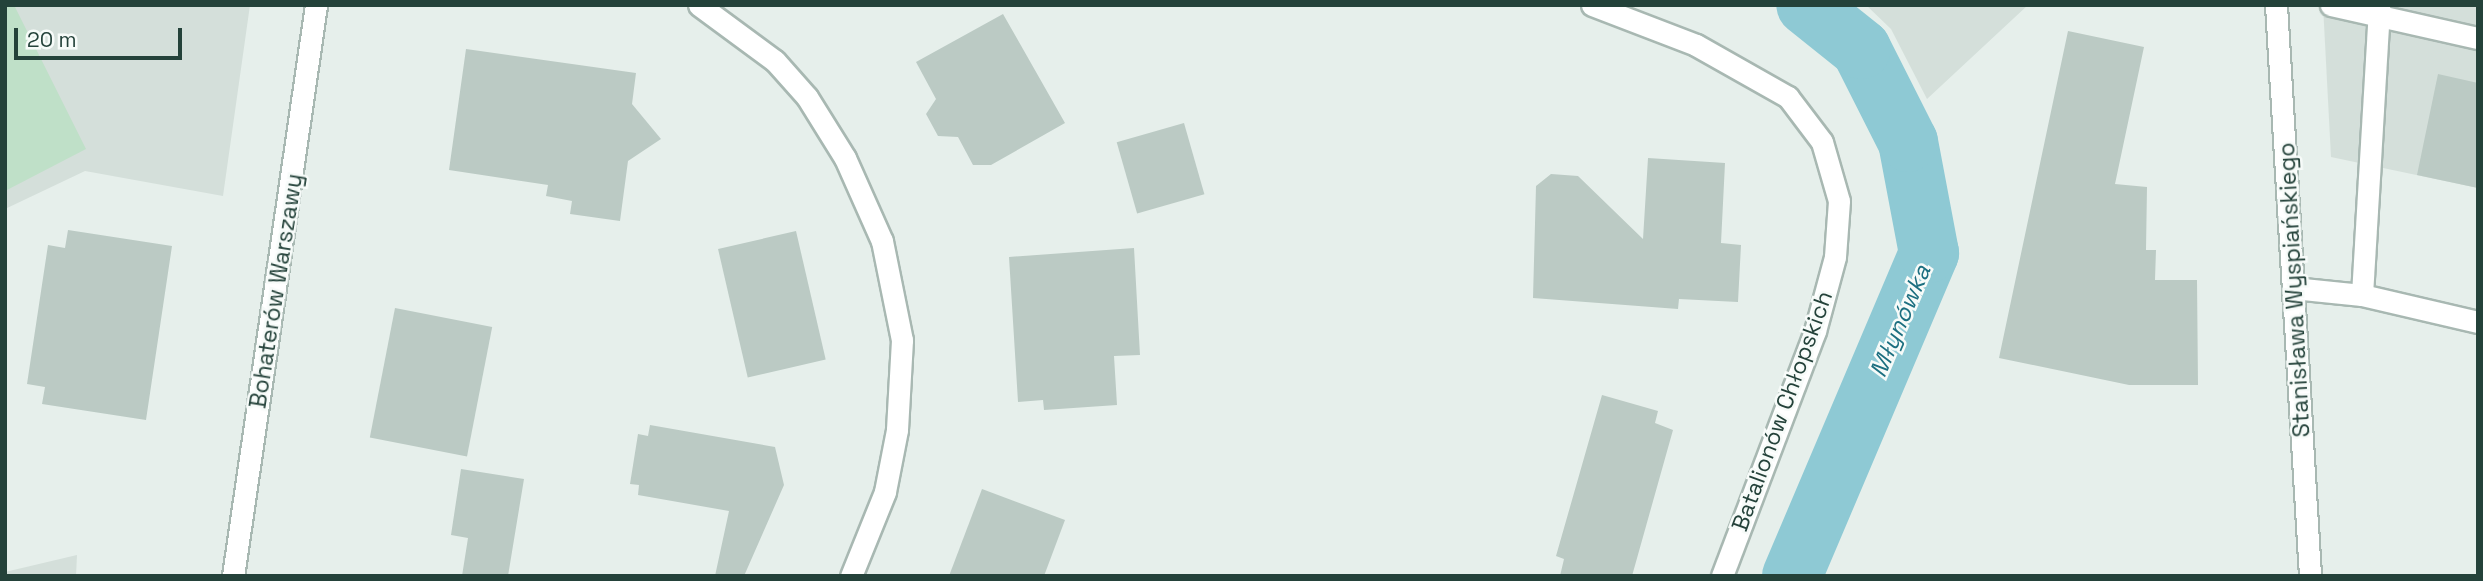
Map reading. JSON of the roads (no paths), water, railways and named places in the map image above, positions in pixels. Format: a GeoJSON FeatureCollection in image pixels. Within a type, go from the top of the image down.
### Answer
{"type":"FeatureCollection","features":[{"type":"Feature","properties":{"kind":"street","name":"Bohaterów Warszawy"},"geometry":{"type":"LineString","coordinates":[[233,576],[316,5]]}},
{"type":"Feature","properties":{"kind":"street"},"geometry":{"type":"LineString","coordinates":[[699,5],[775,61],[807,97],[845,158],[882,241],[902,340],[897,430],[885,492],[851,576]]}},
{"type":"Feature","properties":{"kind":"street","name":"Batalionów Chłopskich"},"geometry":{"type":"LineString","coordinates":[[1592,5],[1696,45],[1787,97],[1822,142],[1839,201],[1835,257],[1815,331],[1721,576]]}},
{"type":"Feature","properties":{"kind":"street","name":"Stanisława Wyspiańskiego"},"geometry":{"type":"LineString","coordinates":[[2276,5],[2310,576]]}},
{"type":"Feature","properties":{"kind":"street"},"geometry":{"type":"LineString","coordinates":[[2331,5],[2380,11],[2478,38]]}},
{"type":"Feature","properties":{"kind":"street"},"geometry":{"type":"LineString","coordinates":[[2361,295],[2380,11]]}},
{"type":"Feature","properties":{"kind":"street"},"geometry":{"type":"LineString","coordinates":[[2293,288],[2361,295],[2478,322]]}},
{"type":"Feature","properties":{"kind":"waterway","name":"Młynówka"},"geometry":{"type":"LineString","coordinates":[[1792,576],[1929,253],[1908,142],[1861,49],[1806,5]]}}]}
